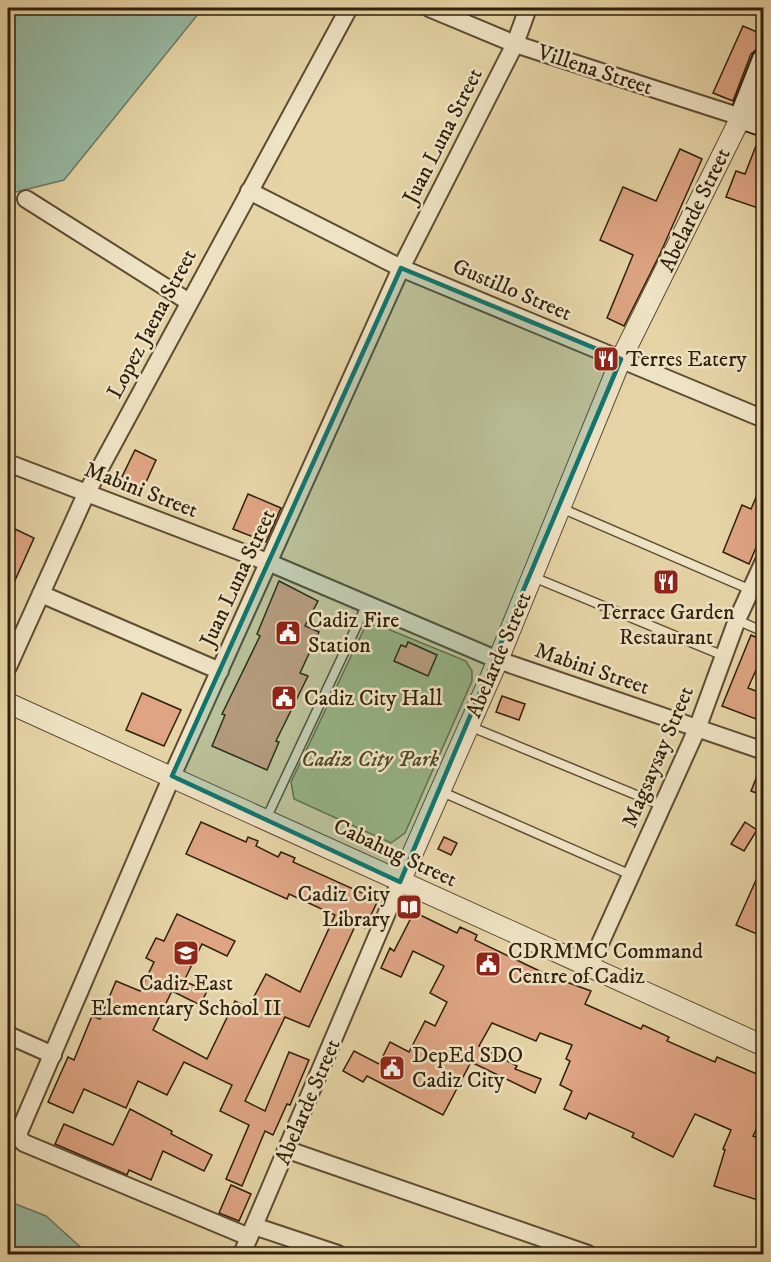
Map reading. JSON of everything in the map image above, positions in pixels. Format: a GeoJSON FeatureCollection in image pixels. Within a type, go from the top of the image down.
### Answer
{"type":"FeatureCollection","features":[{"type":"Feature","properties":{"kind":"main road","name":"Abelarde Street"},"geometry":{"type":"LineString","coordinates":[[741,117],[764,59]]}},
{"type":"Feature","properties":{"kind":"main road","name":"Villena Street"},"geometry":{"type":"LineString","coordinates":[[741,117],[764,125]]}},
{"type":"Feature","properties":{"kind":"street","name":"Lopez Jaena Street"},"geometry":{"type":"LineString","coordinates":[[8,667],[87,494],[349,8]]}},
{"type":"Feature","properties":{"kind":"street","name":"Villena Street"},"geometry":{"type":"LineString","coordinates":[[429,8],[515,44],[741,117]]}},
{"type":"Feature","properties":{"kind":"street","name":"Juan Luna Street"},"geometry":{"type":"LineString","coordinates":[[252,1232],[24,1143],[19,1138],[172,776],[270,563],[401,268],[515,44],[528,8]]}},
{"type":"Feature","properties":{"kind":"street","name":"Abelarde Street"},"geometry":{"type":"LineString","coordinates":[[242,1254],[400,882],[498,660],[621,359],[741,117]]}},
{"type":"Feature","properties":{"kind":"street","name":"Gustillo Street"},"geometry":{"type":"LineString","coordinates":[[249,191],[401,268],[764,419]]}},
{"type":"Feature","properties":{"kind":"street"},"geometry":{"type":"LineString","coordinates":[[26,199],[189,302]]}},
{"type":"Feature","properties":{"kind":"street","name":"Mabini Street"},"geometry":{"type":"LineString","coordinates":[[8,464],[270,563],[366,606],[498,660],[764,751]]}},
{"type":"Feature","properties":{"kind":"street","name":"Magsaysay Street"},"geometry":{"type":"LineString","coordinates":[[589,968],[697,729],[737,620],[764,561]]}},
{"type":"Feature","properties":{"kind":"street"},"geometry":{"type":"LineString","coordinates":[[41,594],[220,671]]}},
{"type":"Feature","properties":{"kind":"street","name":"Cabahug Street"},"geometry":{"type":"LineString","coordinates":[[8,703],[764,1046]]}},
{"type":"Feature","properties":{"kind":"street"},"geometry":{"type":"LineString","coordinates":[[8,1035],[53,1055]]}},
{"type":"Feature","properties":{"kind":"street"},"geometry":{"type":"LineString","coordinates":[[288,1150],[588,1254]]}},
{"type":"Feature","properties":{"kind":"street"},"geometry":{"type":"LineString","coordinates":[[252,1232],[338,1254]]}},
{"type":"Feature","properties":{"kind":"lane"},"geometry":{"type":"LineString","coordinates":[[560,508],[751,590]]}},
{"type":"Feature","properties":{"kind":"lane"},"geometry":{"type":"LineString","coordinates":[[532,576],[724,656]]}},
{"type":"Feature","properties":{"kind":"lane"},"geometry":{"type":"LineString","coordinates":[[266,819],[366,606]]}},
{"type":"Feature","properties":{"kind":"lane"},"geometry":{"type":"LineString","coordinates":[[737,620],[764,632]]}},
{"type":"Feature","properties":{"kind":"lane"},"geometry":{"type":"LineString","coordinates":[[469,726],[663,806]]}},
{"type":"Feature","properties":{"kind":"lane"},"geometry":{"type":"LineString","coordinates":[[440,791],[631,875]]}},
{"type":"Feature","properties":{"kind":"highlighted area"},"geometry":{"type":"Polygon","coordinates":[[[401,268],[621,359],[400,882],[172,776],[401,268]]]}},
{"type":"Feature","properties":{"kind":"green space","name":"Cadiz City Park"},"geometry":{"type":"Polygon","coordinates":[[[371,625],[383,627],[466,661],[472,671],[472,681],[405,833],[391,843],[294,799],[291,782],[364,629],[371,625]]]}},
{"type":"Feature","properties":{"kind":"shaded area"},"geometry":{"type":"Polygon","coordinates":[[[8,8],[203,8],[64,180],[8,194],[8,8]]]}},
{"type":"Feature","properties":{"kind":"shaded area"},"geometry":{"type":"Polygon","coordinates":[[[8,1201],[46,1216],[88,1254],[8,1254],[8,1201]]]}},
{"type":"Feature","properties":{"kind":"building"},"geometry":{"type":"Polygon","coordinates":[[[743,26],[764,35],[764,38],[760,47],[751,54],[733,101],[713,93],[743,26]]]}},
{"type":"Feature","properties":{"kind":"building"},"geometry":{"type":"Polygon","coordinates":[[[759,138],[764,138],[764,210],[726,197],[736,171],[745,174],[759,138]]]}},
{"type":"Feature","properties":{"kind":"building"},"geometry":{"type":"Polygon","coordinates":[[[680,149],[702,159],[660,254],[624,326],[607,318],[633,255],[600,240],[623,187],[656,201],[680,149]]]}},
{"type":"Feature","properties":{"kind":"building"},"geometry":{"type":"Polygon","coordinates":[[[135,450],[156,460],[141,493],[119,483],[135,450]]]}},
{"type":"Feature","properties":{"kind":"building"},"geometry":{"type":"Polygon","coordinates":[[[763,481],[764,529],[749,564],[723,552],[742,505],[751,509],[763,481]]]}},
{"type":"Feature","properties":{"kind":"building"},"geometry":{"type":"Polygon","coordinates":[[[248,494],[281,508],[266,542],[233,529],[248,494]]]}},
{"type":"Feature","properties":{"kind":"building"},"geometry":{"type":"Polygon","coordinates":[[[15,529],[34,538],[8,596],[8,547],[15,529]]]}},
{"type":"Feature","properties":{"kind":"building"},"geometry":{"type":"Polygon","coordinates":[[[279,581],[318,601],[305,626],[319,632],[300,673],[308,676],[276,741],[279,742],[267,770],[212,746],[225,715],[222,714],[260,636],[257,634],[279,581]]]}},
{"type":"Feature","properties":{"kind":"building"},"geometry":{"type":"Polygon","coordinates":[[[751,635],[764,641],[764,652],[748,688],[764,694],[764,722],[722,706],[751,635]]]}},
{"type":"Feature","properties":{"kind":"building"},"geometry":{"type":"Polygon","coordinates":[[[408,642],[437,655],[428,676],[394,661],[401,645],[406,647],[408,642]]]}},
{"type":"Feature","properties":{"kind":"building"},"geometry":{"type":"Polygon","coordinates":[[[142,693],[181,710],[164,746],[126,730],[142,693]]]}},
{"type":"Feature","properties":{"kind":"building"},"geometry":{"type":"Polygon","coordinates":[[[502,696],[525,704],[519,720],[496,712],[502,696]]]}},
{"type":"Feature","properties":{"kind":"building"},"geometry":{"type":"Polygon","coordinates":[[[764,761],[764,796],[751,791],[764,761]]]}},
{"type":"Feature","properties":{"kind":"building"},"geometry":{"type":"Polygon","coordinates":[[[201,822],[246,842],[248,837],[258,841],[256,846],[278,857],[281,852],[295,858],[293,862],[378,900],[365,928],[356,924],[309,1027],[285,1017],[245,1101],[265,1111],[289,1052],[309,1060],[290,1105],[287,1104],[273,1135],[265,1131],[242,1186],[226,1179],[249,1125],[220,1111],[232,1085],[184,1062],[167,1095],[138,1081],[126,1108],[84,1089],[73,1113],[48,1102],[68,1057],[74,1060],[92,1016],[100,1019],[116,981],[140,991],[154,962],[146,958],[156,938],[164,941],[177,914],[235,941],[227,956],[202,944],[184,981],[207,991],[200,1005],[172,991],[153,1030],[207,1059],[235,1001],[248,1008],[266,974],[300,992],[335,915],[289,894],[287,899],[186,854],[201,822]]]}},
{"type":"Feature","properties":{"kind":"building"},"geometry":{"type":"Polygon","coordinates":[[[745,822],[757,830],[744,851],[731,844],[745,822]]]}},
{"type":"Feature","properties":{"kind":"building"},"geometry":{"type":"Polygon","coordinates":[[[444,837],[457,843],[451,855],[438,849],[444,837]]]}},
{"type":"Feature","properties":{"kind":"building"},"geometry":{"type":"Polygon","coordinates":[[[764,862],[764,937],[736,925],[764,862]]]}},
{"type":"Feature","properties":{"kind":"building"},"geometry":{"type":"Polygon","coordinates":[[[414,912],[457,933],[460,927],[477,935],[475,940],[550,976],[591,991],[585,1004],[641,1029],[643,1025],[669,1037],[667,1041],[715,1062],[717,1057],[764,1077],[764,1113],[753,1136],[764,1140],[764,1202],[714,1186],[725,1150],[723,1149],[731,1130],[695,1114],[673,1157],[632,1137],[634,1133],[589,1113],[586,1119],[564,1109],[572,1091],[560,1085],[570,1061],[566,1059],[572,1045],[540,1033],[536,1041],[492,1023],[479,1046],[517,1066],[515,1069],[541,1079],[535,1093],[471,1062],[443,1115],[367,1076],[363,1082],[343,1071],[354,1051],[379,1064],[390,1042],[409,1052],[425,1021],[435,1026],[447,1002],[430,993],[444,966],[413,951],[401,977],[381,968],[390,948],[394,951],[414,912]]]}},
{"type":"Feature","properties":{"kind":"building"},"geometry":{"type":"Polygon","coordinates":[[[130,1109],[212,1155],[204,1171],[163,1151],[151,1180],[129,1170],[127,1175],[55,1144],[64,1124],[113,1145],[130,1109]]]}},
{"type":"Feature","properties":{"kind":"building"},"geometry":{"type":"Polygon","coordinates":[[[231,1185],[251,1194],[239,1221],[219,1213],[231,1185]]]}},
{"type":"Feature","properties":{"kind":"place","name":"Terres Eatery"},"geometry":{"type":"Point","coordinates":[606,359]}},
{"type":"Feature","properties":{"kind":"place","name":"Terrace Garden Restaurant"},"geometry":{"type":"Point","coordinates":[666,582]}},
{"type":"Feature","properties":{"kind":"place","name":"Cadiz Fire Station"},"geometry":{"type":"Point","coordinates":[288,633]}},
{"type":"Feature","properties":{"kind":"place","name":"Cadiz City Hall"},"geometry":{"type":"Point","coordinates":[284,698]}},
{"type":"Feature","properties":{"kind":"place","name":"Cadiz City Library"},"geometry":{"type":"Point","coordinates":[409,907]}},
{"type":"Feature","properties":{"kind":"place","name":"Cadiz East Elementary School II"},"geometry":{"type":"Point","coordinates":[186,953]}},
{"type":"Feature","properties":{"kind":"place","name":"CDRMMC Command Centre of Cadiz"},"geometry":{"type":"Point","coordinates":[488,964]}},
{"type":"Feature","properties":{"kind":"place","name":"DepEd SDO Cadiz City"},"geometry":{"type":"Point","coordinates":[392,1068]}}]}
